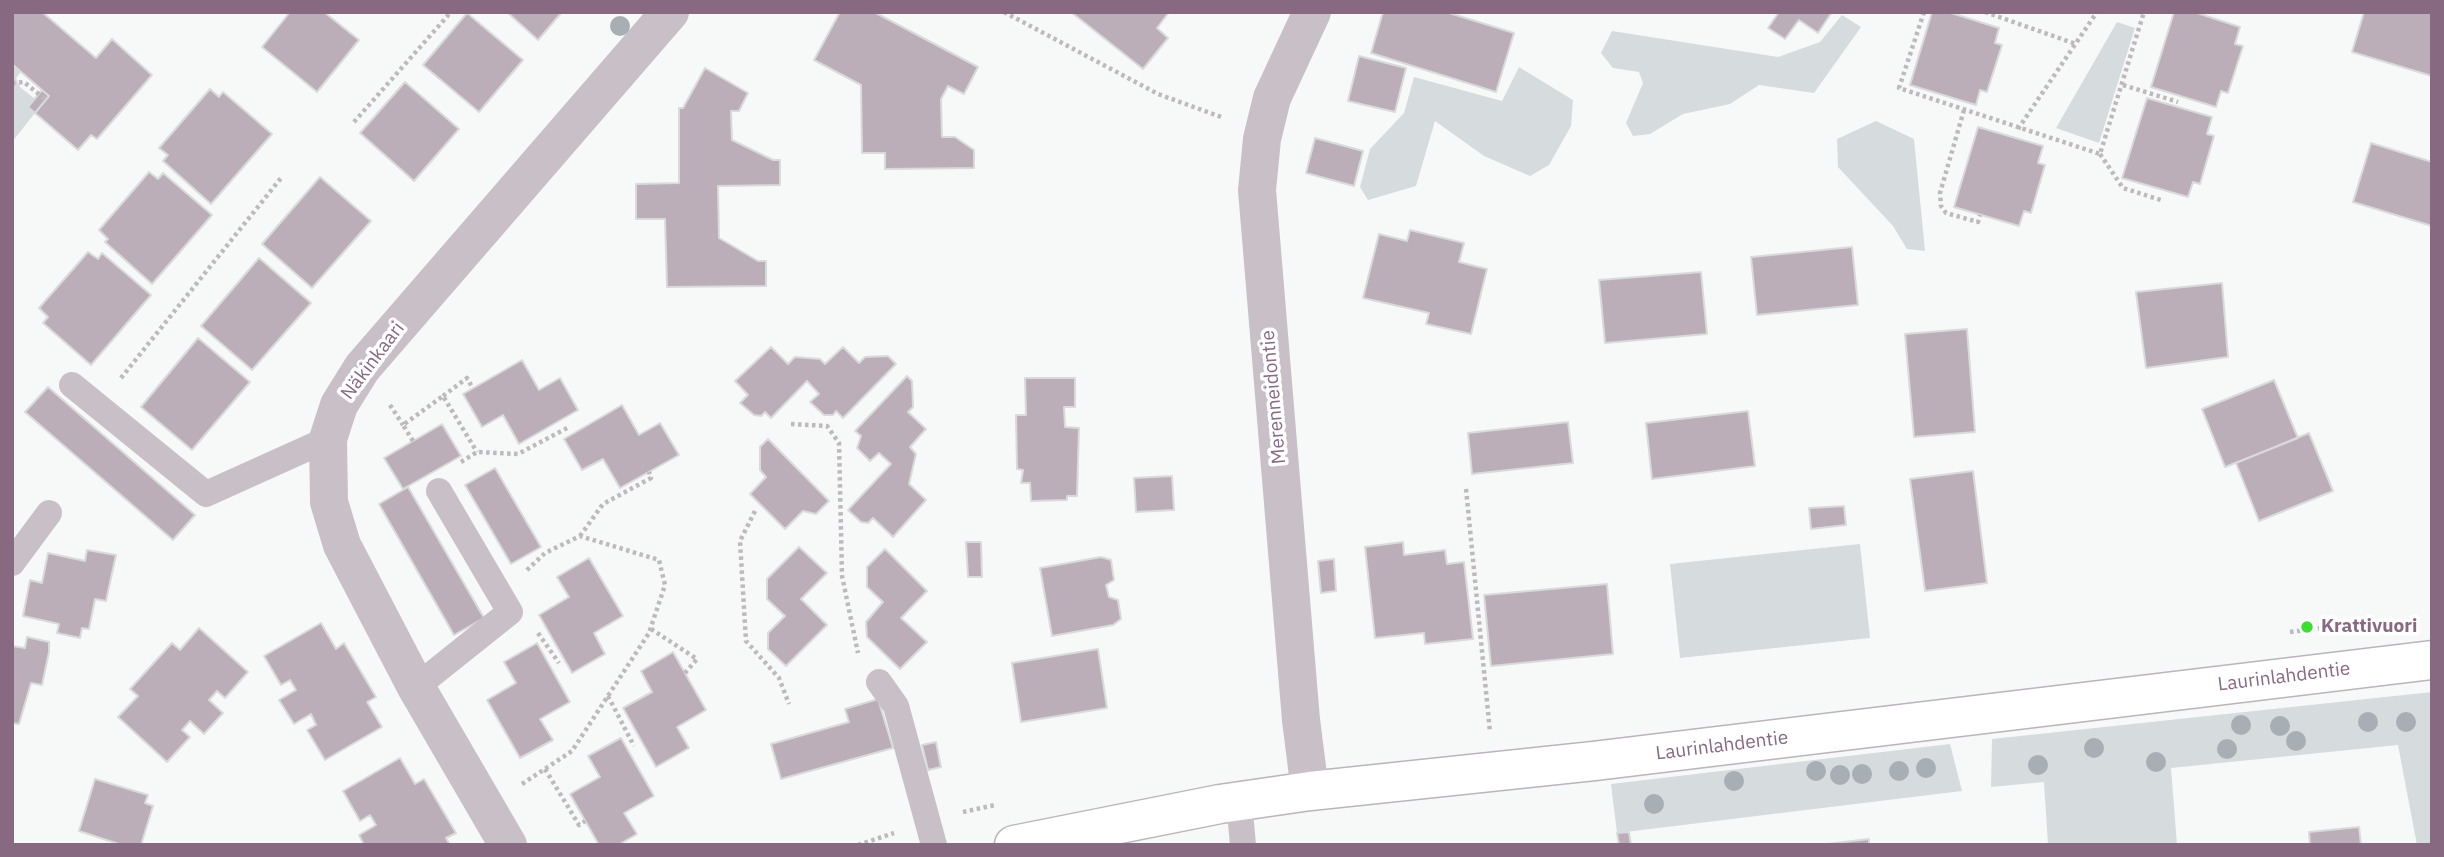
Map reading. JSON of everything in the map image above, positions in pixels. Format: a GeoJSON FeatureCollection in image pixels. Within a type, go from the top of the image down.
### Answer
{"type":"FeatureCollection","features":[{"type":"Feature","properties":{"kind":"street","name":"Näkinkaari"},"geometry":{"type":"LineString","coordinates":[[508,845],[416,688],[342,545],[329,502],[328,439],[339,405],[362,368],[670,12]]}},
{"type":"Feature","properties":{"kind":"street","name":"Merenneidontie"},"geometry":{"type":"LineString","coordinates":[[1310,791],[1301,731],[1257,190],[1262,139],[1272,98],[1312,12]]}},
{"type":"Feature","properties":{"kind":"street","name":"Laurinlahdentie"},"geometry":{"type":"LineString","coordinates":[[1014,845],[1096,836],[1239,801],[1310,791],[1649,754],[2432,660]]}},
{"type":"Feature","properties":{"kind":"lane"},"geometry":{"type":"LineString","coordinates":[[72,385],[206,494],[328,439]]}},
{"type":"Feature","properties":{"kind":"lane"},"geometry":{"type":"LineString","coordinates":[[416,688],[510,612],[439,491]]}},
{"type":"Feature","properties":{"kind":"lane"},"geometry":{"type":"LineString","coordinates":[[12,563],[49,513]]}},
{"type":"Feature","properties":{"kind":"lane"},"geometry":{"type":"LineString","coordinates":[[879,682],[896,706],[933,845]]}},
{"type":"Feature","properties":{"kind":"lane"},"geometry":{"type":"LineString","coordinates":[[1239,801],[1243,845]]}},
{"type":"Feature","properties":{"kind":"path"},"geometry":{"type":"LineString","coordinates":[[354,122],[452,12]]}},
{"type":"Feature","properties":{"kind":"path"},"geometry":{"type":"LineString","coordinates":[[1004,12],[1158,94],[1229,120]]}},
{"type":"Feature","properties":{"kind":"path"},"geometry":{"type":"LineString","coordinates":[[1924,12],[1899,88],[2101,154],[2123,188],[2164,201]]}},
{"type":"Feature","properties":{"kind":"path"},"geometry":{"type":"LineString","coordinates":[[1985,12],[2076,44]]}},
{"type":"Feature","properties":{"kind":"path"},"geometry":{"type":"LineString","coordinates":[[2018,129],[2097,12]]}},
{"type":"Feature","properties":{"kind":"path"},"geometry":{"type":"LineString","coordinates":[[2101,154],[2144,12]]}},
{"type":"Feature","properties":{"kind":"path"},"geometry":{"type":"LineString","coordinates":[[12,83],[24,82],[46,100]]}},
{"type":"Feature","properties":{"kind":"path"},"geometry":{"type":"LineString","coordinates":[[2123,85],[2178,102]]}},
{"type":"Feature","properties":{"kind":"path"},"geometry":{"type":"LineString","coordinates":[[1964,110],[1940,193],[1941,206],[1947,214],[1978,222],[1980,215]]}},
{"type":"Feature","properties":{"kind":"path"},"geometry":{"type":"LineString","coordinates":[[98,406],[281,178]]}},
{"type":"Feature","properties":{"kind":"path"},"geometry":{"type":"LineString","coordinates":[[413,440],[403,425],[467,378],[472,387]]}},
{"type":"Feature","properties":{"kind":"path"},"geometry":{"type":"LineString","coordinates":[[443,396],[477,452]]}},
{"type":"Feature","properties":{"kind":"path"},"geometry":{"type":"LineString","coordinates":[[791,424],[827,426],[839,443],[842,576],[858,653]]}},
{"type":"Feature","properties":{"kind":"path"},"geometry":{"type":"LineString","coordinates":[[461,462],[477,452],[518,454],[569,427]]}},
{"type":"Feature","properties":{"kind":"path"},"geometry":{"type":"LineString","coordinates":[[500,595],[545,553],[580,536],[603,504],[651,478],[649,472]]}},
{"type":"Feature","properties":{"kind":"path"},"geometry":{"type":"LineString","coordinates":[[1466,489],[1491,740]]}},
{"type":"Feature","properties":{"kind":"path"},"geometry":{"type":"LineString","coordinates":[[755,511],[740,541],[746,641],[779,678],[789,704]]}},
{"type":"Feature","properties":{"kind":"path"},"geometry":{"type":"LineString","coordinates":[[515,789],[572,751],[651,629],[665,584],[659,560],[580,536]]}},
{"type":"Feature","properties":{"kind":"path"},"geometry":{"type":"LineString","coordinates":[[651,629],[697,659],[685,673]]}},
{"type":"Feature","properties":{"kind":"path"},"geometry":{"type":"LineString","coordinates":[[608,696],[634,746]]}},
{"type":"Feature","properties":{"kind":"path"},"geometry":{"type":"LineString","coordinates":[[545,769],[579,825],[585,821]]}},
{"type":"Feature","properties":{"kind":"shaded area"},"geometry":{"type":"Polygon","coordinates":[[[1842,15],[1861,27],[1814,93],[1759,85],[1730,104],[1683,114],[1650,134],[1633,136],[1626,123],[1643,83],[1639,72],[1613,68],[1601,53],[1612,31],[1778,57],[1820,42],[1842,15]]]}},
{"type":"Feature","properties":{"kind":"shaded area"},"geometry":{"type":"Polygon","coordinates":[[[2117,22],[2135,28],[2099,143],[2056,128],[2117,22]]]}},
{"type":"Feature","properties":{"kind":"shaded area"},"geometry":{"type":"Polygon","coordinates":[[[12,64],[21,72],[16,78],[20,87],[35,99],[28,107],[35,113],[12,142],[12,64]]]}},
{"type":"Feature","properties":{"kind":"shaded area"},"geometry":{"type":"Polygon","coordinates":[[[1519,67],[1573,100],[1571,126],[1549,165],[1530,176],[1484,156],[1435,121],[1416,186],[1368,200],[1360,187],[1370,149],[1404,113],[1414,77],[1502,101],[1519,67]]]}},
{"type":"Feature","properties":{"kind":"shaded area"},"geometry":{"type":"Polygon","coordinates":[[[1876,121],[1914,139],[1925,251],[1907,249],[1893,226],[1838,167],[1837,139],[1876,121]]]}},
{"type":"Feature","properties":{"kind":"shaded area"},"geometry":{"type":"Polygon","coordinates":[[[1860,544],[1870,638],[1680,658],[1670,564],[1860,544]]]}},
{"type":"Feature","properties":{"kind":"shaded area"},"geometry":{"type":"Polygon","coordinates":[[[2432,692],[2432,845],[2417,845],[2398,745],[2171,768],[2177,845],[2048,845],[2044,782],[1991,787],[1992,739],[2432,692]]]}},
{"type":"Feature","properties":{"kind":"shaded area"},"geometry":{"type":"Polygon","coordinates":[[[1950,744],[1962,791],[1617,833],[1611,784],[1950,744]]]}},
{"type":"Feature","properties":{"kind":"building"},"geometry":{"type":"Polygon","coordinates":[[[12,12],[42,12],[96,58],[112,39],[152,75],[97,139],[91,135],[78,150],[35,113],[49,96],[12,64],[12,12]]]}},
{"type":"Feature","properties":{"kind":"building"},"geometry":{"type":"Polygon","coordinates":[[[290,12],[324,12],[359,40],[317,92],[262,47],[290,12]]]}},
{"type":"Feature","properties":{"kind":"building"},"geometry":{"type":"Polygon","coordinates":[[[507,12],[562,12],[538,40],[507,12]]]}},
{"type":"Feature","properties":{"kind":"building"},"geometry":{"type":"Polygon","coordinates":[[[840,12],[874,12],[978,67],[964,94],[948,86],[941,99],[942,137],[955,137],[974,150],[974,168],[885,169],[885,153],[862,153],[861,85],[814,60],[840,12]]]}},
{"type":"Feature","properties":{"kind":"building"},"geometry":{"type":"Polygon","coordinates":[[[1071,12],[1169,12],[1157,28],[1168,38],[1143,69],[1071,12]]]}},
{"type":"Feature","properties":{"kind":"building"},"geometry":{"type":"Polygon","coordinates":[[[1383,12],[1446,12],[1514,33],[1496,92],[1371,53],[1383,12]]]}},
{"type":"Feature","properties":{"kind":"building"},"geometry":{"type":"Polygon","coordinates":[[[1779,12],[1832,12],[1818,33],[1799,20],[1785,39],[1768,28],[1779,12]]]}},
{"type":"Feature","properties":{"kind":"building"},"geometry":{"type":"Polygon","coordinates":[[[1932,12],[1948,12],[1999,28],[1995,43],[2002,45],[1987,92],[1980,90],[1976,105],[1910,85],[1932,12]]]}},
{"type":"Feature","properties":{"kind":"building"},"geometry":{"type":"Polygon","coordinates":[[[2174,12],[2194,12],[2240,27],[2235,44],[2243,46],[2228,93],[2221,91],[2216,107],[2151,87],[2174,12]]]}},
{"type":"Feature","properties":{"kind":"building"},"geometry":{"type":"Polygon","coordinates":[[[2364,12],[2432,12],[2432,76],[2352,52],[2364,12]]]}},
{"type":"Feature","properties":{"kind":"building"},"geometry":{"type":"Polygon","coordinates":[[[467,13],[523,60],[479,112],[423,65],[467,13]]]}},
{"type":"Feature","properties":{"kind":"building"},"geometry":{"type":"Polygon","coordinates":[[[1359,56],[1406,68],[1395,112],[1348,101],[1359,56]]]}},
{"type":"Feature","properties":{"kind":"building"},"geometry":{"type":"Polygon","coordinates":[[[705,68],[748,93],[739,111],[731,111],[732,140],[773,160],[780,160],[780,185],[718,186],[719,238],[758,261],[766,261],[766,286],[667,287],[665,219],[636,219],[636,184],[679,183],[679,108],[683,108],[705,68]]]}},
{"type":"Feature","properties":{"kind":"building"},"geometry":{"type":"Polygon","coordinates":[[[405,82],[459,129],[414,181],[360,133],[405,82]]]}},
{"type":"Feature","properties":{"kind":"building"},"geometry":{"type":"Polygon","coordinates":[[[210,89],[219,97],[223,92],[272,134],[211,204],[163,161],[168,155],[159,148],[210,89]]]}},
{"type":"Feature","properties":{"kind":"building"},"geometry":{"type":"Polygon","coordinates":[[[42,90],[49,96],[35,113],[28,107],[42,90]]]}},
{"type":"Feature","properties":{"kind":"building"},"geometry":{"type":"Polygon","coordinates":[[[2147,98],[2212,117],[2207,134],[2214,136],[2200,184],[2193,182],[2188,197],[2122,178],[2147,98]]]}},
{"type":"Feature","properties":{"kind":"building"},"geometry":{"type":"Polygon","coordinates":[[[1978,127],[2043,146],[2038,163],[2045,165],[2031,213],[2024,211],[2019,226],[1954,207],[1978,127]]]}},
{"type":"Feature","properties":{"kind":"building"},"geometry":{"type":"Polygon","coordinates":[[[1315,138],[1363,151],[1354,186],[1306,173],[1315,138]]]}},
{"type":"Feature","properties":{"kind":"building"},"geometry":{"type":"Polygon","coordinates":[[[2371,143],[2432,162],[2432,226],[2353,202],[2371,143]]]}},
{"type":"Feature","properties":{"kind":"building"},"geometry":{"type":"Polygon","coordinates":[[[149,172],[158,179],[163,173],[212,215],[152,284],[105,242],[108,239],[99,230],[149,172]]]}},
{"type":"Feature","properties":{"kind":"building"},"geometry":{"type":"Polygon","coordinates":[[[320,177],[371,221],[312,288],[262,244],[320,177]]]}},
{"type":"Feature","properties":{"kind":"building"},"geometry":{"type":"Polygon","coordinates":[[[1410,230],[1464,243],[1459,262],[1487,269],[1471,334],[1426,324],[1429,313],[1363,298],[1379,234],[1407,241],[1410,230]]]}},
{"type":"Feature","properties":{"kind":"building"},"geometry":{"type":"Polygon","coordinates":[[[1852,247],[1858,305],[1757,315],[1751,257],[1852,247]]]}},
{"type":"Feature","properties":{"kind":"building"},"geometry":{"type":"Polygon","coordinates":[[[88,252],[98,259],[102,253],[151,295],[91,365],[43,323],[48,317],[39,308],[88,252]]]}},
{"type":"Feature","properties":{"kind":"building"},"geometry":{"type":"Polygon","coordinates":[[[259,258],[311,303],[252,370],[201,326],[259,258]]]}},
{"type":"Feature","properties":{"kind":"building"},"geometry":{"type":"Polygon","coordinates":[[[1701,272],[1707,334],[1605,343],[1599,280],[1701,272]]]}},
{"type":"Feature","properties":{"kind":"building"},"geometry":{"type":"Polygon","coordinates":[[[2222,283],[2228,357],[2146,368],[2136,292],[2222,283]]]}},
{"type":"Feature","properties":{"kind":"building"},"geometry":{"type":"Polygon","coordinates":[[[1967,329],[1975,432],[1914,437],[1905,334],[1967,329]]]}},
{"type":"Feature","properties":{"kind":"building"},"geometry":{"type":"Polygon","coordinates":[[[198,338],[250,382],[192,450],[141,407],[198,338]]]}},
{"type":"Feature","properties":{"kind":"building"},"geometry":{"type":"Polygon","coordinates":[[[771,347],[788,364],[795,357],[820,359],[825,364],[843,347],[859,363],[865,357],[888,356],[896,364],[843,418],[836,411],[833,415],[824,415],[810,402],[819,394],[807,381],[771,418],[765,412],[761,416],[754,415],[740,403],[748,395],[735,381],[771,347]]]}},
{"type":"Feature","properties":{"kind":"building"},"geometry":{"type":"Polygon","coordinates":[[[522,360],[539,390],[560,378],[578,410],[519,444],[503,415],[482,427],[463,394],[522,360]]]}},
{"type":"Feature","properties":{"kind":"building"},"geometry":{"type":"Polygon","coordinates":[[[907,376],[912,381],[913,407],[908,412],[926,429],[910,447],[916,454],[909,484],[926,500],[893,537],[873,518],[868,523],[861,522],[848,510],[891,464],[879,453],[870,461],[857,448],[861,436],[855,431],[907,376]]]}},
{"type":"Feature","properties":{"kind":"building"},"geometry":{"type":"Polygon","coordinates":[[[1025,378],[1075,378],[1075,407],[1064,407],[1065,427],[1079,428],[1077,496],[1067,496],[1067,500],[1031,501],[1030,483],[1021,483],[1023,470],[1017,469],[1016,415],[1026,415],[1025,378]]]}},
{"type":"Feature","properties":{"kind":"building"},"geometry":{"type":"Polygon","coordinates":[[[2274,380],[2298,438],[2225,467],[2202,409],[2274,380]]]}},
{"type":"Feature","properties":{"kind":"building"},"geometry":{"type":"Polygon","coordinates":[[[48,387],[195,515],[173,540],[25,412],[48,387]]]}},
{"type":"Feature","properties":{"kind":"building"},"geometry":{"type":"Polygon","coordinates":[[[622,405],[639,435],[660,423],[679,455],[620,488],[603,459],[582,470],[564,439],[622,405]]]}},
{"type":"Feature","properties":{"kind":"building"},"geometry":{"type":"Polygon","coordinates":[[[1748,411],[1755,466],[1652,479],[1646,423],[1748,411]]]}},
{"type":"Feature","properties":{"kind":"building"},"geometry":{"type":"Polygon","coordinates":[[[1568,422],[1573,463],[1472,474],[1468,433],[1568,422]]]}},
{"type":"Feature","properties":{"kind":"building"},"geometry":{"type":"Polygon","coordinates":[[[442,424],[461,456],[403,489],[384,458],[442,424]]]}},
{"type":"Feature","properties":{"kind":"building"},"geometry":{"type":"Polygon","coordinates":[[[2309,433],[2333,491],[2259,521],[2236,463],[2309,433]]]}},
{"type":"Feature","properties":{"kind":"building"},"geometry":{"type":"Polygon","coordinates":[[[768,439],[829,501],[816,514],[803,511],[785,529],[750,494],[766,477],[760,470],[760,447],[768,439]]]}},
{"type":"Feature","properties":{"kind":"building"},"geometry":{"type":"Polygon","coordinates":[[[495,468],[541,547],[511,564],[465,485],[495,468]]]}},
{"type":"Feature","properties":{"kind":"building"},"geometry":{"type":"Polygon","coordinates":[[[1973,471],[1987,583],[1925,591],[1910,479],[1973,471]]]}},
{"type":"Feature","properties":{"kind":"building"},"geometry":{"type":"Polygon","coordinates":[[[1172,476],[1174,510],[1136,512],[1134,478],[1172,476]]]}},
{"type":"Feature","properties":{"kind":"building"},"geometry":{"type":"Polygon","coordinates":[[[408,487],[484,618],[454,635],[379,504],[408,487]]]}},
{"type":"Feature","properties":{"kind":"building"},"geometry":{"type":"Polygon","coordinates":[[[1844,506],[1846,525],[1811,529],[1809,508],[1844,506]]]}},
{"type":"Feature","properties":{"kind":"building"},"geometry":{"type":"Polygon","coordinates":[[[966,542],[981,542],[982,577],[968,577],[966,542]]]}},
{"type":"Feature","properties":{"kind":"building"},"geometry":{"type":"Polygon","coordinates":[[[1403,542],[1404,555],[1445,550],[1447,564],[1464,562],[1473,639],[1425,644],[1424,633],[1375,638],[1365,547],[1403,542]]]}},
{"type":"Feature","properties":{"kind":"building"},"geometry":{"type":"Polygon","coordinates":[[[799,547],[827,573],[801,599],[827,625],[786,666],[768,649],[768,633],[785,616],[767,599],[767,579],[799,547]]]}},
{"type":"Feature","properties":{"kind":"building"},"geometry":{"type":"Polygon","coordinates":[[[885,549],[927,591],[901,618],[927,642],[900,669],[867,637],[866,622],[883,602],[867,587],[867,567],[885,549]]]}},
{"type":"Feature","properties":{"kind":"building"},"geometry":{"type":"Polygon","coordinates":[[[87,550],[116,555],[106,601],[95,599],[89,629],[82,628],[80,638],[57,633],[59,624],[23,616],[30,580],[42,583],[48,553],[85,561],[87,550]]]}},
{"type":"Feature","properties":{"kind":"building"},"geometry":{"type":"Polygon","coordinates":[[[1101,557],[1111,560],[1114,580],[1106,585],[1109,597],[1118,600],[1121,619],[1113,625],[1052,636],[1040,568],[1101,557]]]}},
{"type":"Feature","properties":{"kind":"building"},"geometry":{"type":"Polygon","coordinates":[[[589,558],[623,616],[594,633],[605,654],[572,673],[539,615],[569,597],[557,577],[589,558]]]}},
{"type":"Feature","properties":{"kind":"building"},"geometry":{"type":"Polygon","coordinates":[[[1334,559],[1336,591],[1321,593],[1318,561],[1334,559]]]}},
{"type":"Feature","properties":{"kind":"building"},"geometry":{"type":"Polygon","coordinates":[[[1607,584],[1613,654],[1491,666],[1484,595],[1607,584]]]}},
{"type":"Feature","properties":{"kind":"building"},"geometry":{"type":"Polygon","coordinates":[[[321,623],[336,649],[344,643],[376,697],[367,702],[382,727],[325,760],[307,730],[316,725],[311,714],[294,724],[279,700],[296,690],[290,680],[281,685],[264,656],[321,623]]]}},
{"type":"Feature","properties":{"kind":"building"},"geometry":{"type":"Polygon","coordinates":[[[199,628],[248,672],[225,698],[217,691],[209,700],[223,713],[204,734],[190,721],[182,730],[190,737],[167,762],[118,717],[138,696],[130,689],[172,643],[180,650],[199,628]]]}},
{"type":"Feature","properties":{"kind":"building"},"geometry":{"type":"Polygon","coordinates":[[[27,637],[49,642],[49,652],[42,685],[31,683],[19,724],[12,723],[12,646],[25,648],[27,637]]]}},
{"type":"Feature","properties":{"kind":"building"},"geometry":{"type":"Polygon","coordinates":[[[537,643],[570,702],[540,719],[553,740],[520,758],[487,700],[516,683],[504,662],[537,643]]]}},
{"type":"Feature","properties":{"kind":"building"},"geometry":{"type":"Polygon","coordinates":[[[1098,649],[1107,708],[1021,722],[1012,663],[1098,649]]]}},
{"type":"Feature","properties":{"kind":"building"},"geometry":{"type":"Polygon","coordinates":[[[673,652],[706,710],[677,727],[689,748],[656,767],[623,708],[652,692],[641,671],[673,652]]]}},
{"type":"Feature","properties":{"kind":"building"},"geometry":{"type":"Polygon","coordinates":[[[878,699],[893,748],[781,779],[771,744],[849,722],[845,709],[878,699]]]}},
{"type":"Feature","properties":{"kind":"building"},"geometry":{"type":"Polygon","coordinates":[[[621,738],[654,796],[624,813],[637,834],[618,845],[599,845],[570,794],[600,777],[588,756],[621,738]]]}},
{"type":"Feature","properties":{"kind":"building"},"geometry":{"type":"Polygon","coordinates":[[[936,742],[941,767],[928,770],[922,745],[936,742]]]}},
{"type":"Feature","properties":{"kind":"building"},"geometry":{"type":"Polygon","coordinates":[[[400,758],[415,784],[424,779],[456,833],[446,838],[450,845],[364,845],[359,835],[376,825],[370,815],[360,821],[343,791],[400,758]]]}},
{"type":"Feature","properties":{"kind":"building"},"geometry":{"type":"Polygon","coordinates":[[[95,779],[148,795],[145,803],[153,806],[141,845],[122,845],[79,831],[95,779]]]}},
{"type":"Feature","properties":{"kind":"building"},"geometry":{"type":"Polygon","coordinates":[[[2359,827],[2361,845],[2310,845],[2309,832],[2359,827]]]}},
{"type":"Feature","properties":{"kind":"building"},"geometry":{"type":"Polygon","coordinates":[[[1629,832],[1631,845],[1619,845],[1617,833],[1629,832]]]}},
{"type":"Feature","properties":{"kind":"building"},"geometry":{"type":"Polygon","coordinates":[[[1869,839],[1869,845],[1819,845],[1869,839]]]}},
{"type":"Feature","properties":{"kind":"place","name":"Krattivuori"},"geometry":{"type":"Point","coordinates":[2307,627]}}]}
